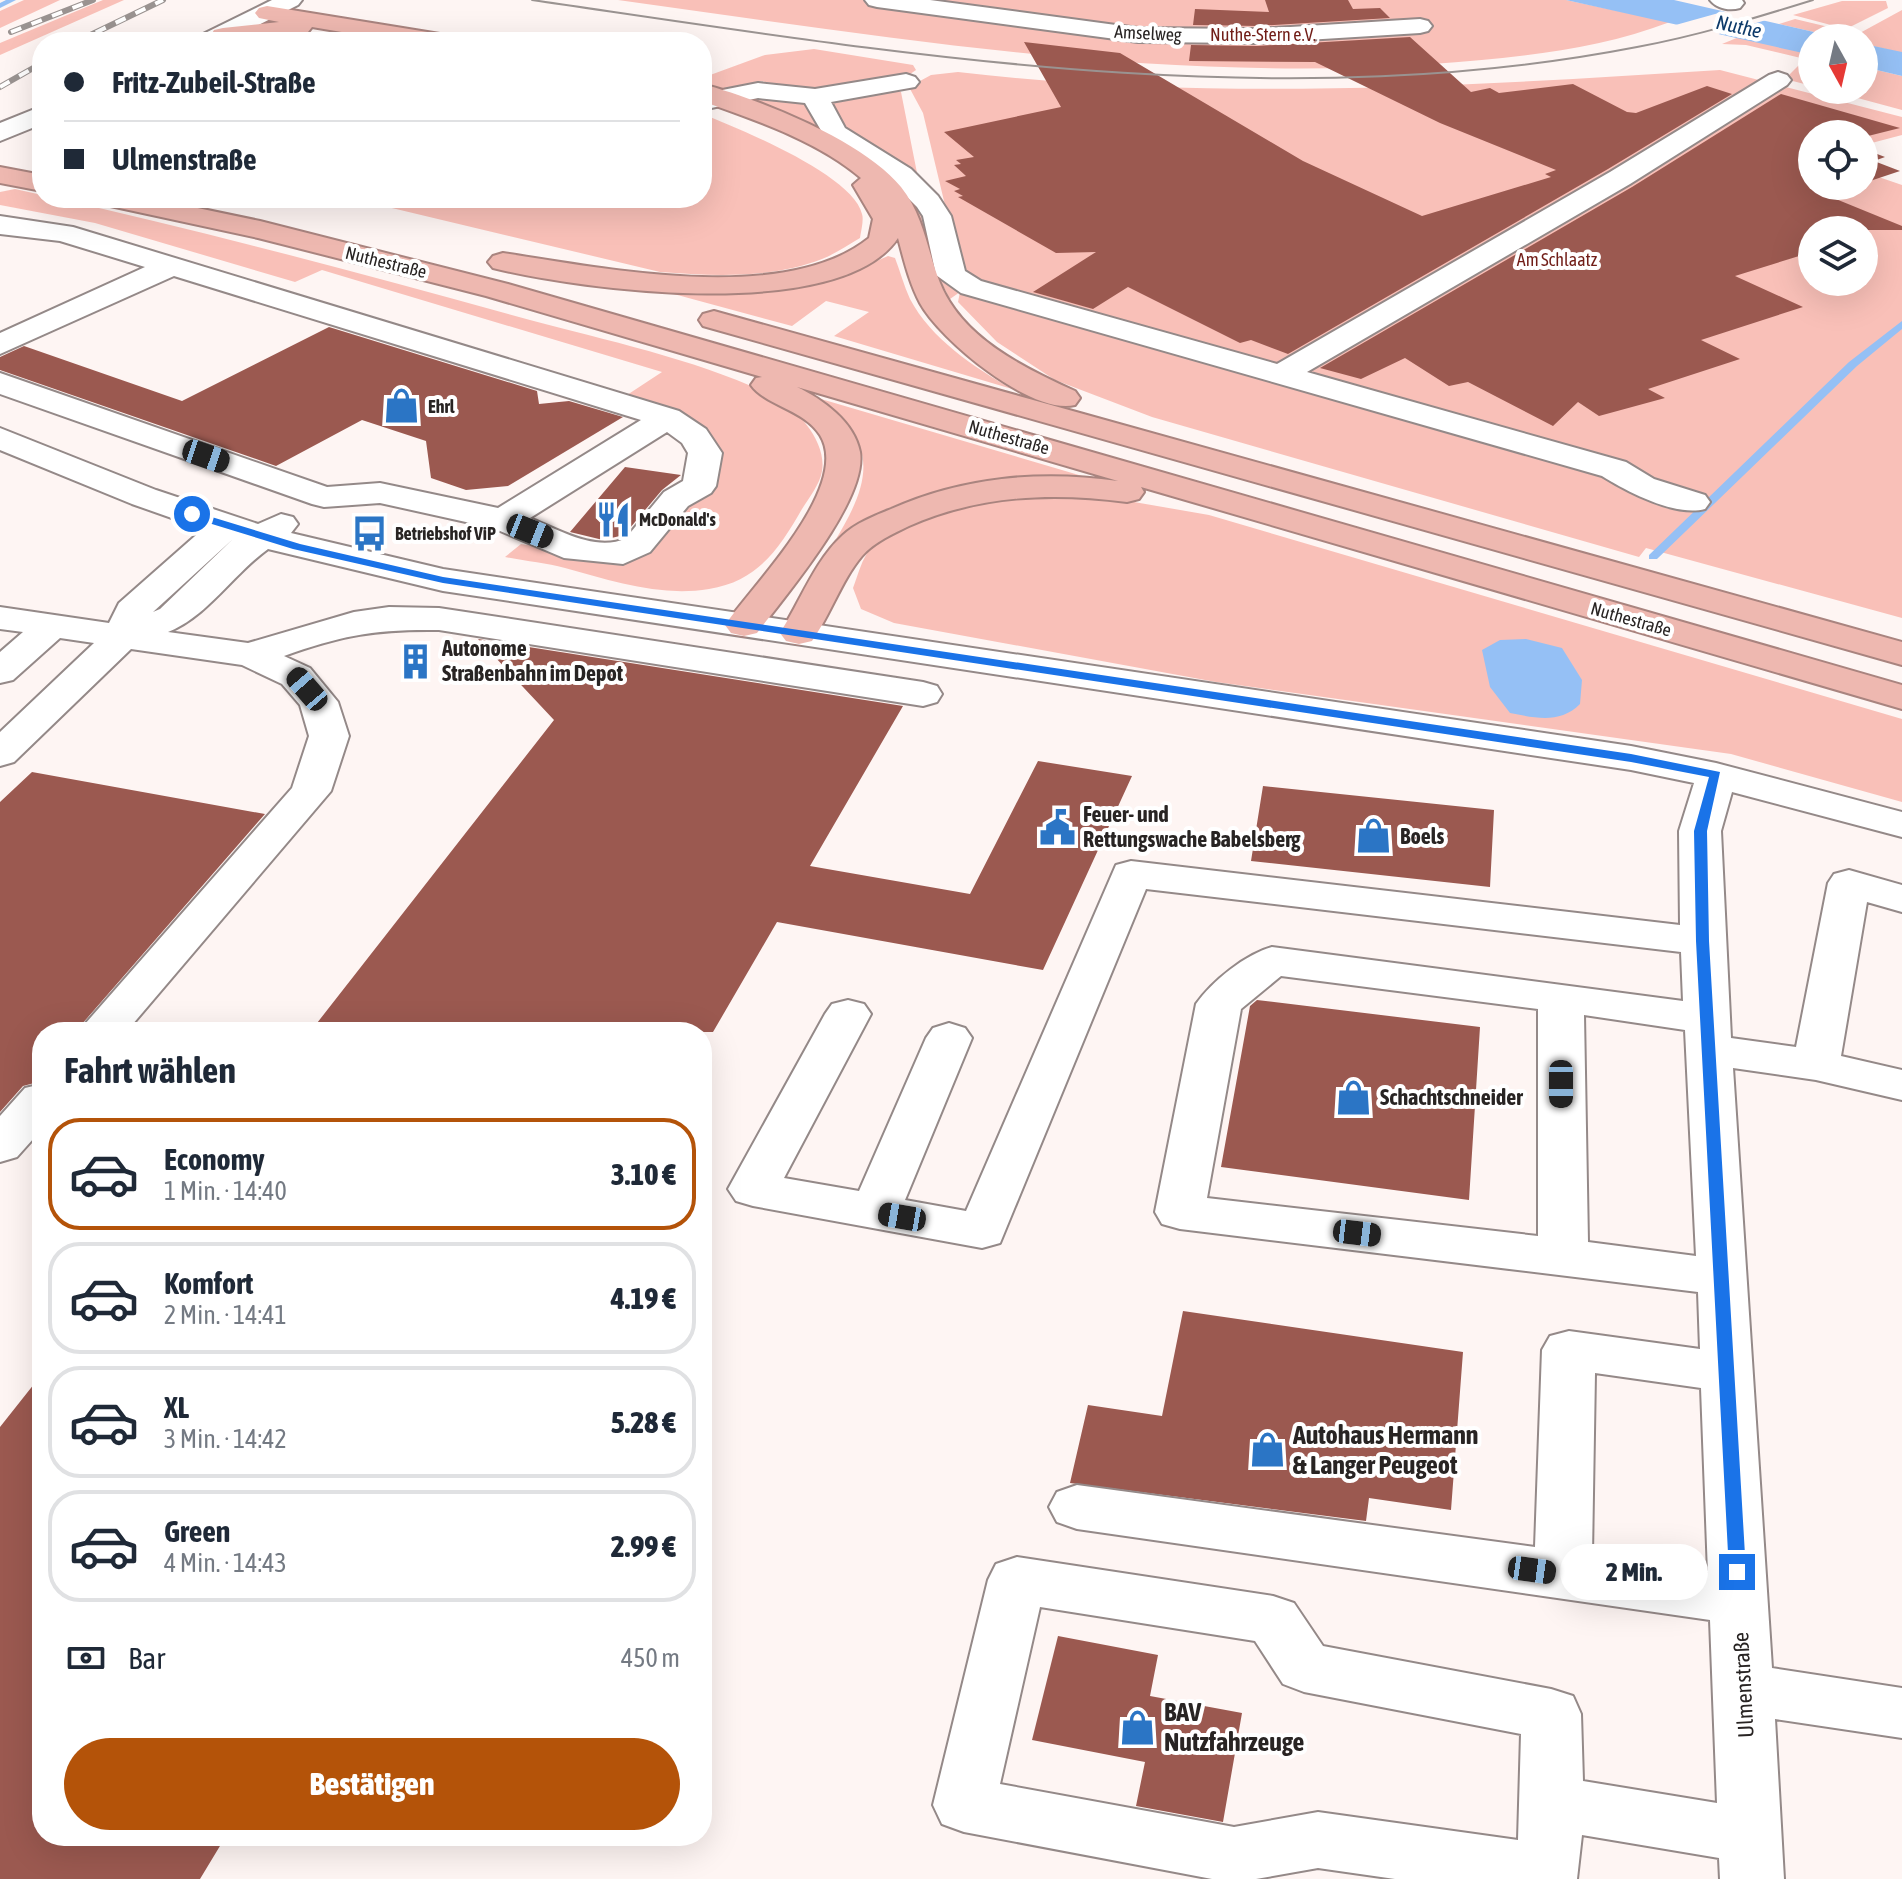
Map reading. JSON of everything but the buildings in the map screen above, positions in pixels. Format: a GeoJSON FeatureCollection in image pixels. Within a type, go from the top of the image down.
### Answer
{"type":"FeatureCollection","features":[{"type":"Feature","properties":{"kind":"highway"},"geometry":{"type":"LineString","coordinates":[[267,13],[384,32]]}},
{"type":"Feature","properties":{"kind":"highway"},"geometry":{"type":"LineString","coordinates":[[255,32],[296,26],[331,32]]}},
{"type":"Feature","properties":{"kind":"highway"},"geometry":{"type":"LineString","coordinates":[[712,100],[831,148],[860,164],[880,180],[911,225],[926,284],[935,304],[948,321],[986,354],[1032,384],[1195,454]]}},
{"type":"Feature","properties":{"kind":"highway","name":"Nuthestraße"},"geometry":{"type":"LineString","coordinates":[[712,101],[825,156],[865,183],[883,203],[888,219],[877,247],[854,262],[817,274],[774,282],[718,285],[669,284],[489,258],[1902,654]]}},
{"type":"Feature","properties":{"kind":"highway"},"geometry":{"type":"LineString","coordinates":[[0,175],[32,181]]}},
{"type":"Feature","properties":{"kind":"highway","name":"Nuthestraße"},"geometry":{"type":"LineString","coordinates":[[157,208],[290,237],[663,337],[1902,697]]}},
{"type":"Feature","properties":{"kind":"highway"},"geometry":{"type":"LineString","coordinates":[[663,337],[799,400],[828,422],[844,453],[838,490],[817,525],[744,625]]}},
{"type":"Feature","properties":{"kind":"highway"},"geometry":{"type":"LineString","coordinates":[[799,633],[852,547],[874,530],[908,513],[945,500],[987,491],[1048,486],[1111,490],[1284,518]]}},
{"type":"Feature","properties":{"kind":"street"},"geometry":{"type":"LineString","coordinates":[[227,32],[290,0]]}},
{"type":"Feature","properties":{"kind":"street","name":"Amselweg"},"geometry":{"type":"LineString","coordinates":[[877,0],[1138,35],[1257,36],[1420,26]]}},
{"type":"Feature","properties":{"kind":"street"},"geometry":{"type":"LineString","coordinates":[[1282,374],[1620,178],[1778,80]]}},
{"type":"Feature","properties":{"kind":"street"},"geometry":{"type":"LineString","coordinates":[[712,97],[761,88],[815,97],[906,82]]}},
{"type":"Feature","properties":{"kind":"street"},"geometry":{"type":"LineString","coordinates":[[815,97],[835,133],[901,175],[928,202],[937,216],[951,275],[960,282],[1614,469],[1642,486],[1693,502]]}},
{"type":"Feature","properties":{"kind":"street"},"geometry":{"type":"LineString","coordinates":[[0,133],[32,119]]}},
{"type":"Feature","properties":{"kind":"street"},"geometry":{"type":"LineString","coordinates":[[0,225],[63,233],[667,418],[694,436],[705,453],[699,486],[676,499],[638,545],[623,553],[577,550],[503,520],[380,493],[324,497],[244,531]]}},
{"type":"Feature","properties":{"kind":"street"},"geometry":{"type":"LineString","coordinates":[[0,345],[172,266]]}},
{"type":"Feature","properties":{"kind":"street"},"geometry":{"type":"LineString","coordinates":[[0,314],[40,327]]}},
{"type":"Feature","properties":{"kind":"street"},"geometry":{"type":"LineString","coordinates":[[0,383],[324,497]]}},
{"type":"Feature","properties":{"kind":"street"},"geometry":{"type":"LineString","coordinates":[[503,520],[667,418]]}},
{"type":"Feature","properties":{"kind":"street"},"geometry":{"type":"LineString","coordinates":[[0,438],[144,497],[244,531],[443,580],[1631,758],[1716,775],[1902,825]]}},
{"type":"Feature","properties":{"kind":"street"},"geometry":{"type":"LineString","coordinates":[[0,754],[123,636],[173,617],[238,554],[244,531]]}},
{"type":"Feature","properties":{"kind":"street"},"geometry":{"type":"LineString","coordinates":[[0,618],[251,655],[296,676],[319,702],[329,736],[311,791],[110,1022]]}},
{"type":"Feature","properties":{"kind":"street"},"geometry":{"type":"LineString","coordinates":[[251,655],[293,639],[388,618],[439,619],[923,694]]}},
{"type":"Feature","properties":{"kind":"street"},"geometry":{"type":"LineString","coordinates":[[0,672],[52,626]]}},
{"type":"Feature","properties":{"kind":"street","name":"Ulmenstraße"},"geometry":{"type":"LineString","coordinates":[[1716,775],[1700,831],[1702,941],[1723,1277],[1751,1857]]}},
{"type":"Feature","properties":{"kind":"street"},"geometry":{"type":"LineString","coordinates":[[848,1014],[753,1189],[982,1231],[1131,874],[1702,941]]}},
{"type":"Feature","properties":{"kind":"street"},"geometry":{"type":"LineString","coordinates":[[1816,1065],[1849,883],[1902,899]]}},
{"type":"Feature","properties":{"kind":"street"},"geometry":{"type":"LineString","coordinates":[[1723,1277],[1180,1212],[1219,1004],[1272,961],[1561,998],[1902,1085]]}},
{"type":"Feature","properties":{"kind":"street"},"geometry":{"type":"LineString","coordinates":[[1561,998],[1563,1257]]}},
{"type":"Feature","properties":{"kind":"street"},"geometry":{"type":"LineString","coordinates":[[875,1212],[949,1038]]}},
{"type":"Feature","properties":{"kind":"street"},"geometry":{"type":"LineString","coordinates":[[0,1146],[32,1110]]}},
{"type":"Feature","properties":{"kind":"street"},"geometry":{"type":"LineString","coordinates":[[1563,1574],[1569,1350],[1728,1372]]}},
{"type":"Feature","properties":{"kind":"street"},"geometry":{"type":"LineString","coordinates":[[1077,1507],[1739,1601]]}},
{"type":"Feature","properties":{"kind":"street"},"geometry":{"type":"LineString","coordinates":[[1017,1580],[1273,1620],[1304,1667],[1551,1714],[1552,1803],[1548,1873],[1318,1840],[1234,1855],[964,1805],[1017,1580]]}},
{"type":"Feature","properties":{"kind":"street"},"geometry":{"type":"LineString","coordinates":[[1743,1689],[1902,1713]]}},
{"type":"Feature","properties":{"kind":"street"},"geometry":{"type":"LineString","coordinates":[[1552,1803],[1751,1857]]}},
{"type":"Feature","properties":{"kind":"green space"},"geometry":{"type":"Polygon","coordinates":[[[24,0],[60,0],[0,28],[0,11],[24,0]]]}},
{"type":"Feature","properties":{"kind":"green space"},"geometry":{"type":"Polygon","coordinates":[[[103,0],[124,0],[52,32],[32,32],[32,41],[0,55],[0,43],[103,0]]]}},
{"type":"Feature","properties":{"kind":"green space","name":"Nuthe-Stern e.V."},"geometry":{"type":"Polygon","coordinates":[[[618,0],[1566,0],[1670,22],[1612,40],[1552,52],[1492,59],[1329,68],[1227,67],[1125,62],[922,42],[618,0]]]}},
{"type":"Feature","properties":{"kind":"green space"},"geometry":{"type":"Polygon","coordinates":[[[1842,1],[1886,1],[1888,8],[1856,24],[1827,24],[1793,15],[1842,1]]]}},
{"type":"Feature","properties":{"kind":"green space"},"geometry":{"type":"Polygon","coordinates":[[[1902,10],[1902,53],[1878,47],[1876,24],[1902,10]]]}},
{"type":"Feature","properties":{"kind":"green space"},"geometry":{"type":"Polygon","coordinates":[[[1795,19],[1816,24],[1798,24],[1798,28],[1779,24],[1795,19]]]}},
{"type":"Feature","properties":{"kind":"green space"},"geometry":{"type":"Polygon","coordinates":[[[1739,37],[1798,51],[1798,57],[1746,45],[1722,44],[1739,37]]]}},
{"type":"Feature","properties":{"kind":"green space"},"geometry":{"type":"Polygon","coordinates":[[[814,49],[913,65],[916,70],[900,81],[809,92],[761,81],[726,90],[712,86],[712,74],[765,55],[814,49]]]}},
{"type":"Feature","properties":{"kind":"green space"},"geometry":{"type":"Polygon","coordinates":[[[1798,66],[1798,82],[1785,79],[1798,66]]]}},
{"type":"Feature","properties":{"kind":"green space","name":"Am Schlaatz"},"geometry":{"type":"Polygon","coordinates":[[[1720,70],[1798,90],[1798,104],[1852,104],[1902,117],[1902,135],[1878,141],[1878,120],[1798,120],[1798,200],[1878,200],[1878,177],[1902,185],[1902,618],[1646,548],[1639,557],[1152,417],[1055,380],[997,342],[958,302],[960,292],[950,299],[912,208],[898,188],[879,170],[833,141],[735,99],[762,93],[807,105],[830,133],[901,181],[922,205],[943,266],[961,291],[1563,461],[1569,450],[977,281],[960,268],[923,113],[909,87],[931,75],[958,72],[1148,87],[1434,86],[1720,70]]]}},
{"type":"Feature","properties":{"kind":"green space"},"geometry":{"type":"Polygon","coordinates":[[[1878,70],[1902,76],[1902,110],[1878,104],[1878,70]]]}},
{"type":"Feature","properties":{"kind":"green space"},"geometry":{"type":"Polygon","coordinates":[[[892,88],[901,92],[919,183],[843,133],[828,97],[892,88]]]}},
{"type":"Feature","properties":{"kind":"green space"},"geometry":{"type":"Polygon","coordinates":[[[712,118],[817,169],[854,199],[862,214],[860,238],[837,252],[803,265],[762,273],[721,275],[660,272],[392,208],[712,208],[712,118]]]}},
{"type":"Feature","properties":{"kind":"green space"},"geometry":{"type":"Polygon","coordinates":[[[15,189],[32,193],[32,208],[98,208],[293,256],[687,362],[747,384],[784,402],[801,418],[815,438],[822,460],[821,476],[775,550],[754,571],[726,585],[691,591],[654,589],[505,557],[521,544],[608,558],[717,458],[627,395],[662,372],[322,270],[295,282],[95,223],[0,205],[0,192],[15,189]]]}},
{"type":"Feature","properties":{"kind":"green space"},"geometry":{"type":"Polygon","coordinates":[[[888,256],[895,258],[910,299],[929,327],[969,361],[1012,389],[834,336],[869,312],[826,301],[792,326],[659,290],[748,288],[803,282],[859,268],[888,256]]]}},
{"type":"Feature","properties":{"kind":"green space"},"geometry":{"type":"Polygon","coordinates":[[[821,399],[1089,478],[1022,478],[956,487],[894,506],[836,539],[856,500],[863,465],[861,448],[853,432],[821,399]]]}},
{"type":"Feature","properties":{"kind":"green space"},"geometry":{"type":"Polygon","coordinates":[[[1036,495],[1111,498],[1209,515],[1902,719],[1902,802],[1731,754],[1216,682],[894,623],[861,609],[853,588],[868,552],[886,535],[905,524],[948,509],[1036,495]]]}},
{"type":"Feature","properties":{"kind":"water","name":"Nuthe"},"geometry":{"type":"Polygon","coordinates":[[[1566,0],[1674,0],[1798,28],[1798,52],[1566,0]]]}},
{"type":"Feature","properties":{"kind":"water"},"geometry":{"type":"Polygon","coordinates":[[[1878,47],[1902,52],[1902,76],[1878,70],[1878,47]]]}},
{"type":"Feature","properties":{"kind":"water"},"geometry":{"type":"Polygon","coordinates":[[[1526,639],[1562,648],[1582,680],[1580,704],[1564,715],[1547,718],[1510,713],[1490,687],[1482,650],[1500,640],[1526,639]]]}},
{"type":"Feature","properties":{"kind":"pier"},"geometry":{"type":"Polygon","coordinates":[[[1733,9],[1773,18],[1712,36],[1672,26],[1733,9]]]}},
{"type":"Feature","properties":{"kind":"waterway"},"geometry":{"type":"LineString","coordinates":[[0,6],[12,0]]}},
{"type":"Feature","properties":{"kind":"waterway"},"geometry":{"type":"LineString","coordinates":[[1653,557],[1853,364],[1902,324]]}},
{"type":"Feature","properties":{"kind":"tram line"},"geometry":{"type":"LineString","coordinates":[[532,0],[945,57],[1084,70],[1223,77],[1361,77],[1499,68],[1659,43],[1813,0]]}},
{"type":"Feature","properties":{"kind":"railway"},"geometry":{"type":"LineString","coordinates":[[11,32],[93,0]]}},
{"type":"Feature","properties":{"kind":"railway"},"geometry":{"type":"LineString","coordinates":[[97,32],[163,0]]}},
{"type":"Feature","properties":{"kind":"railway"},"geometry":{"type":"LineString","coordinates":[[0,87],[32,69]]}},
{"type":"Feature","properties":{"kind":"place","name":"Ehrl"},"geometry":{"type":"Point","coordinates":[402,406]}},
{"type":"Feature","properties":{"kind":"place","name":"McDonald's"},"geometry":{"type":"Point","coordinates":[613,519]}},
{"type":"Feature","properties":{"kind":"place","name":"Betriebshof ViP"},"geometry":{"type":"Point","coordinates":[369,533]}},
{"type":"Feature","properties":{"kind":"place","name":"Autonome Straßenbahn im Depot"},"geometry":{"type":"Point","coordinates":[416,661]}},
{"type":"Feature","properties":{"kind":"place","name":"Feuer- und Rettungswache Babelsberg"},"geometry":{"type":"Point","coordinates":[1057,827]}},
{"type":"Feature","properties":{"kind":"place","name":"Boels"},"geometry":{"type":"Point","coordinates":[1374,836]}},
{"type":"Feature","properties":{"kind":"place","name":"Schachtschneider"},"geometry":{"type":"Point","coordinates":[1354,1097]}},
{"type":"Feature","properties":{"kind":"place","name":"Autohaus Hermann & Langer Peugeot"},"geometry":{"type":"Point","coordinates":[1267,1450]}},
{"type":"Feature","properties":{"kind":"place","name":"BAV Nutzfahrzeuge"},"geometry":{"type":"Point","coordinates":[1138,1727]}},
{"type":"Feature","properties":{"kind":"route"},"geometry":{"type":"LineString","coordinates":[[192,514],[261,537],[443,580],[1631,758],[1716,775],[1700,831],[1702,941],[1725,1309],[1737,1572]]}}]}
